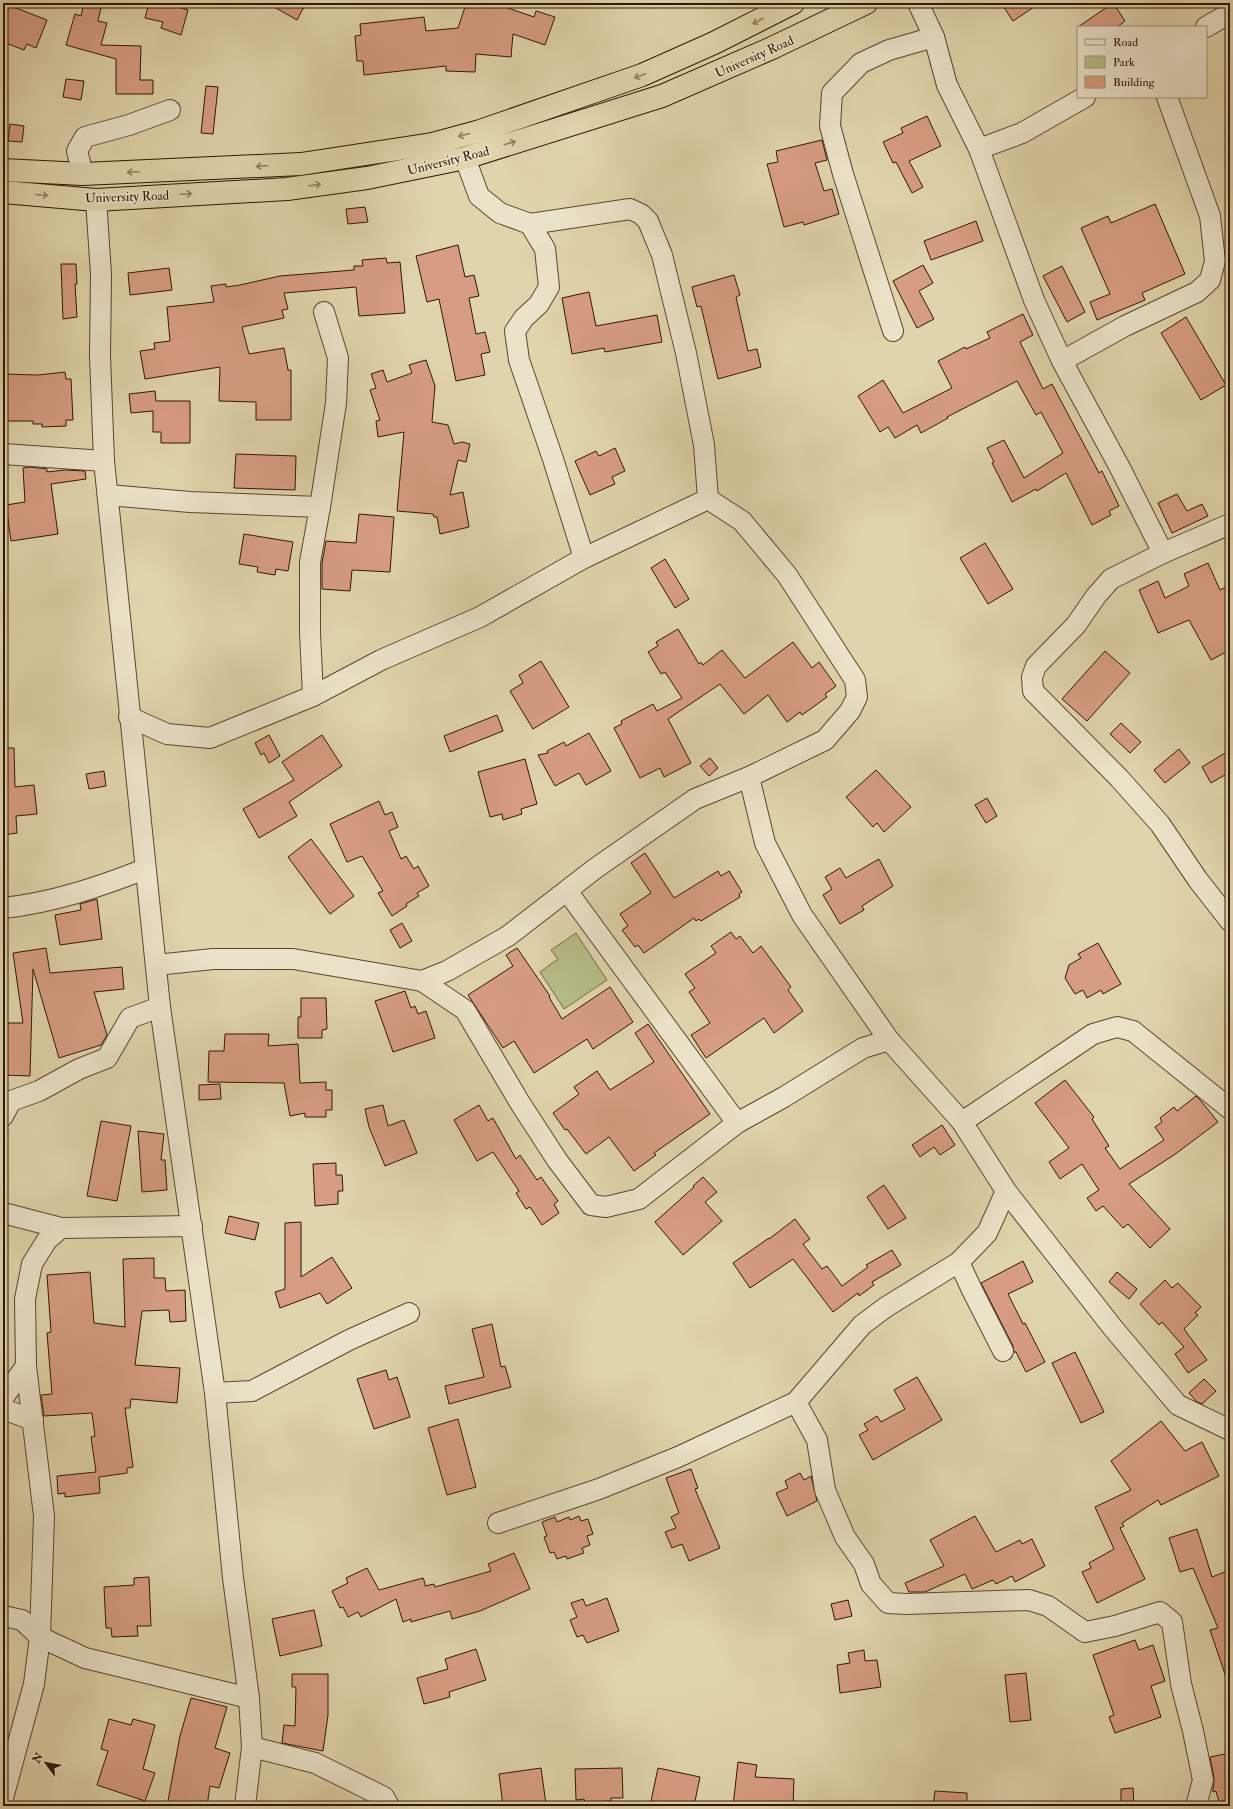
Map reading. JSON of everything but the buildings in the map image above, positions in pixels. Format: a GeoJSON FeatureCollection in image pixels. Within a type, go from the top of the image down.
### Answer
{"type":"FeatureCollection","features":[{"type":"Feature","properties":{"kind":"highway","name":"University Road"},"geometry":{"type":"LineString","coordinates":[[3,170],[83,174],[301,164],[432,144],[480,131],[642,75],[714,43],[793,3]]}},
{"type":"Feature","properties":{"kind":"highway","name":"University Road"},"geometry":{"type":"LineString","coordinates":[[3,192],[96,200],[287,189],[367,178],[465,158],[662,96],[772,48],[866,3]]}},
{"type":"Feature","properties":{"kind":"street"},"geometry":{"type":"LineString","coordinates":[[918,3],[934,37],[947,85],[979,149],[1034,300],[1062,361],[1119,466],[1163,553]]}},
{"type":"Feature","properties":{"kind":"street"},"geometry":{"type":"LineString","coordinates":[[1207,26],[1230,13]]}},
{"type":"Feature","properties":{"kind":"street"},"geometry":{"type":"LineString","coordinates":[[893,331],[843,174],[830,126],[832,93],[861,63],[889,50],[934,37]]}},
{"type":"Feature","properties":{"kind":"street"},"geometry":{"type":"LineString","coordinates":[[979,149],[1022,133],[1083,98]]}},
{"type":"Feature","properties":{"kind":"street"},"geometry":{"type":"LineString","coordinates":[[1062,361],[1125,326],[1197,292],[1210,280],[1215,261],[1210,216],[1168,98]]}},
{"type":"Feature","properties":{"kind":"street"},"geometry":{"type":"LineString","coordinates":[[83,174],[77,152],[85,137],[129,125],[170,110]]}},
{"type":"Feature","properties":{"kind":"street"},"geometry":{"type":"LineString","coordinates":[[465,158],[479,196],[500,214],[530,224],[630,209],[641,214],[648,221],[662,255],[686,353],[704,445],[708,499]]}},
{"type":"Feature","properties":{"kind":"street"},"geometry":{"type":"LineString","coordinates":[[96,200],[101,274],[100,356],[104,461],[129,717],[160,1007],[215,1393],[233,1578],[249,1698],[252,1747],[245,1806]]}},
{"type":"Feature","properties":{"kind":"street"},"geometry":{"type":"LineString","coordinates":[[530,224],[546,249],[549,287],[539,304],[524,318],[515,331],[519,360],[553,459],[584,558]]}},
{"type":"Feature","properties":{"kind":"street"},"geometry":{"type":"LineString","coordinates":[[314,696],[310,633],[310,562],[336,403],[338,358],[324,312]]}},
{"type":"Feature","properties":{"kind":"street"},"geometry":{"type":"LineString","coordinates":[[3,454],[104,461]]}},
{"type":"Feature","properties":{"kind":"street"},"geometry":{"type":"LineString","coordinates":[[108,495],[190,502],[320,507]]}},
{"type":"Feature","properties":{"kind":"street"},"geometry":{"type":"LineString","coordinates":[[129,717],[167,734],[210,738],[314,696],[382,660],[480,617],[584,558],[708,499]]}},
{"type":"Feature","properties":{"kind":"street"},"geometry":{"type":"LineString","coordinates":[[422,981],[447,971],[508,936],[596,868],[695,799],[749,777],[825,740],[850,711],[857,697],[855,680],[787,575],[742,521],[708,499]]}},
{"type":"Feature","properties":{"kind":"street"},"geometry":{"type":"LineString","coordinates":[[1230,524],[1163,553],[1111,579],[1096,596],[1076,625],[1036,666],[1032,677],[1033,691],[1119,778],[1160,824],[1198,880],[1230,921]]}},
{"type":"Feature","properties":{"kind":"street"},"geometry":{"type":"LineString","coordinates":[[749,777],[765,843],[802,915],[889,1040],[962,1122],[1006,1191],[1113,1328],[1178,1405],[1230,1430]]}},
{"type":"Feature","properties":{"kind":"street"},"geometry":{"type":"LineString","coordinates":[[3,908],[27,906],[100,886],[145,869]]}},
{"type":"Feature","properties":{"kind":"street"},"geometry":{"type":"LineString","coordinates":[[567,891],[737,1123]]}},
{"type":"Feature","properties":{"kind":"street"},"geometry":{"type":"LineString","coordinates":[[156,965],[213,959],[293,959],[422,981],[465,1010],[520,1103],[557,1160],[591,1205],[606,1208],[638,1199],[737,1123],[784,1097],[862,1048],[889,1040]]}},
{"type":"Feature","properties":{"kind":"street"},"geometry":{"type":"LineString","coordinates":[[3,1116],[11,1101],[39,1092],[79,1069],[107,1058],[130,1018],[160,1007]]}},
{"type":"Feature","properties":{"kind":"street"},"geometry":{"type":"LineString","coordinates":[[962,1122],[1093,1034],[1117,1027],[1133,1031],[1230,1109]]}},
{"type":"Feature","properties":{"kind":"street"},"geometry":{"type":"LineString","coordinates":[[498,1523],[599,1489],[678,1457],[796,1402],[862,1325],[886,1307],[960,1262],[987,1233],[1006,1191]]}},
{"type":"Feature","properties":{"kind":"street"},"geometry":{"type":"LineString","coordinates":[[3,1213],[61,1228],[192,1226]]}},
{"type":"Feature","properties":{"kind":"street"},"geometry":{"type":"LineString","coordinates":[[3,1798],[34,1684],[40,1636],[44,1516],[26,1366],[26,1299],[32,1264],[47,1240],[61,1228]]}},
{"type":"Feature","properties":{"kind":"street"},"geometry":{"type":"LineString","coordinates":[[960,1262],[972,1290],[1003,1351]]}},
{"type":"Feature","properties":{"kind":"street"},"geometry":{"type":"LineString","coordinates":[[215,1393],[252,1391],[349,1340],[409,1313]]}},
{"type":"Feature","properties":{"kind":"street"},"geometry":{"type":"LineString","coordinates":[[3,1398],[26,1366]]}},
{"type":"Feature","properties":{"kind":"street"},"geometry":{"type":"LineString","coordinates":[[796,1402],[817,1440],[825,1490],[845,1537],[864,1564],[871,1584],[888,1603],[1029,1600],[1048,1606],[1085,1632],[1115,1626],[1160,1612],[1172,1622],[1181,1684],[1203,1780],[1196,1806]]}},
{"type":"Feature","properties":{"kind":"street"},"geometry":{"type":"LineString","coordinates":[[3,1409],[33,1420]]}},
{"type":"Feature","properties":{"kind":"street"},"geometry":{"type":"LineString","coordinates":[[3,1616],[22,1620],[40,1636],[85,1658],[249,1698]]}},
{"type":"Feature","properties":{"kind":"street"},"geometry":{"type":"LineString","coordinates":[[252,1747],[315,1763],[384,1797],[389,1806]]}},
{"type":"Feature","properties":{"kind":"green space"},"geometry":{"type":"Polygon","coordinates":[[[576,933],[607,980],[564,1009],[540,972],[558,959],[551,950],[576,933]]]}}]}
